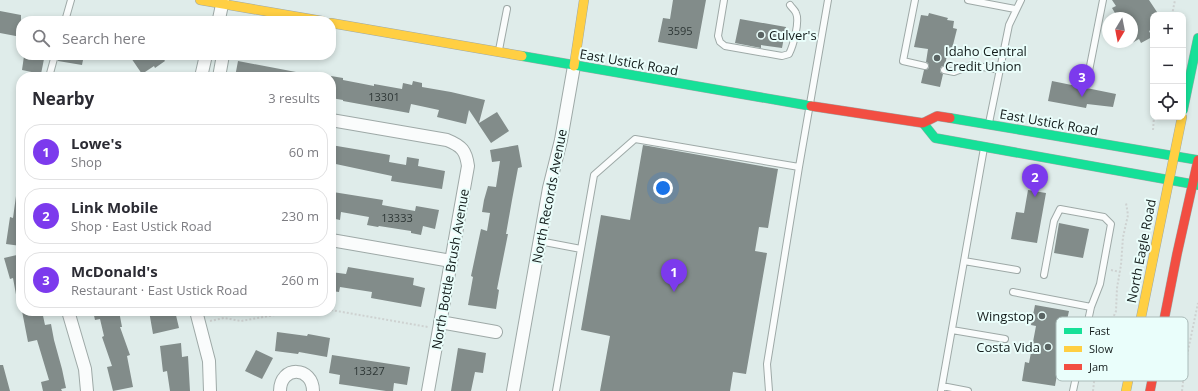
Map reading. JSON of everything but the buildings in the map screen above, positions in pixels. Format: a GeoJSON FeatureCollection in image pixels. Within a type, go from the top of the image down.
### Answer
{"type":"FeatureCollection","features":[{"type":"Feature","properties":{"kind":"main road"},"geometry":{"type":"LineString","coordinates":[[200,0],[222,2],[296,16]]}},
{"type":"Feature","properties":{"kind":"main road","name":"North Records Avenue"},"geometry":{"type":"LineString","coordinates":[[574,66],[584,0]]}},
{"type":"Feature","properties":{"kind":"main road","name":"East Ustick Road"},"geometry":{"type":"LineString","coordinates":[[336,24],[810,106],[923,123],[937,116],[1198,160]]}},
{"type":"Feature","properties":{"kind":"main road"},"geometry":{"type":"LineString","coordinates":[[1186,96],[1198,38]]}},
{"type":"Feature","properties":{"kind":"main road","name":"North Eagle Road"},"geometry":{"type":"LineString","coordinates":[[1141,317],[1181,120]]}},
{"type":"Feature","properties":{"kind":"main road"},"geometry":{"type":"LineString","coordinates":[[923,123],[935,138],[1196,184]]}},
{"type":"Feature","properties":{"kind":"main road"},"geometry":{"type":"LineString","coordinates":[[1165,317],[1177,254],[1196,184],[1198,160]]}},
{"type":"Feature","properties":{"kind":"main road","name":"North Eagle Road"},"geometry":{"type":"LineString","coordinates":[[1126,391],[1128,381]]}},
{"type":"Feature","properties":{"kind":"main road"},"geometry":{"type":"LineString","coordinates":[[1150,391],[1152,381]]}},
{"type":"Feature","properties":{"kind":"street"},"geometry":{"type":"LineString","coordinates":[[220,16],[222,2]]}},
{"type":"Feature","properties":{"kind":"street"},"geometry":{"type":"LineString","coordinates":[[202,72],[205,60]]}},
{"type":"Feature","properties":{"kind":"street"},"geometry":{"type":"LineString","coordinates":[[220,72],[222,60]]}},
{"type":"Feature","properties":{"kind":"street","name":"North Records Avenue"},"geometry":{"type":"LineString","coordinates":[[513,391],[539,241],[549,188],[561,140],[574,66]]}},
{"type":"Feature","properties":{"kind":"street","name":"North Bottle Brush Avenue"},"geometry":{"type":"LineString","coordinates":[[336,121],[447,140],[456,143],[463,149],[467,157],[468,166],[428,391]]}},
{"type":"Feature","properties":{"kind":"street"},"geometry":{"type":"LineString","coordinates":[[336,241],[451,261]]}},
{"type":"Feature","properties":{"kind":"street"},"geometry":{"type":"LineString","coordinates":[[69,316],[85,369],[87,391]]}},
{"type":"Feature","properties":{"kind":"street"},"geometry":{"type":"LineString","coordinates":[[197,316],[209,361],[210,391]]}},
{"type":"Feature","properties":{"kind":"street"},"geometry":{"type":"LineString","coordinates":[[440,325],[496,332]]}},
{"type":"Feature","properties":{"kind":"street"},"geometry":{"type":"LineString","coordinates":[[280,391],[280,385],[288,374],[300,372],[306,374],[310,379],[313,385],[313,391]]}},
{"type":"Feature","properties":{"kind":"lane"},"geometry":{"type":"LineString","coordinates":[[66,16],[71,0]]}},
{"type":"Feature","properties":{"kind":"lane"},"geometry":{"type":"LineString","coordinates":[[724,0],[718,36],[720,42],[725,46],[782,56],[789,54],[793,47],[797,20],[796,13],[790,6]]}},
{"type":"Feature","properties":{"kind":"lane"},"geometry":{"type":"LineString","coordinates":[[769,391],[767,364],[828,0]]}},
{"type":"Feature","properties":{"kind":"lane"},"geometry":{"type":"LineString","coordinates":[[915,0],[903,62],[925,66]]}},
{"type":"Feature","properties":{"kind":"lane"},"geometry":{"type":"LineString","coordinates":[[968,0],[1015,10]]}},
{"type":"Feature","properties":{"kind":"lane"},"geometry":{"type":"LineString","coordinates":[[988,125],[1009,25],[1021,0]]}},
{"type":"Feature","properties":{"kind":"lane"},"geometry":{"type":"LineString","coordinates":[[1089,71],[1103,0]]}},
{"type":"Feature","properties":{"kind":"lane"},"geometry":{"type":"LineString","coordinates":[[499,52],[507,9]]}},
{"type":"Feature","properties":{"kind":"lane"},"geometry":{"type":"LineString","coordinates":[[50,72],[54,60]]}},
{"type":"Feature","properties":{"kind":"lane"},"geometry":{"type":"LineString","coordinates":[[944,70],[954,72],[972,65],[1000,70]]}},
{"type":"Feature","properties":{"kind":"lane"},"geometry":{"type":"LineString","coordinates":[[556,391],[594,175],[635,139],[799,167]]}},
{"type":"Feature","properties":{"kind":"lane"},"geometry":{"type":"LineString","coordinates":[[968,391],[941,389],[984,147]]}},
{"type":"Feature","properties":{"kind":"lane"},"geometry":{"type":"LineString","coordinates":[[1044,275],[1054,220],[1060,209],[1104,217],[1112,224],[1100,284],[1089,317]]}},
{"type":"Feature","properties":{"kind":"lane"},"geometry":{"type":"LineString","coordinates":[[539,241],[581,249]]}},
{"type":"Feature","properties":{"kind":"lane"},"geometry":{"type":"LineString","coordinates":[[964,262],[1017,270]]}},
{"type":"Feature","properties":{"kind":"lane"},"geometry":{"type":"LineString","coordinates":[[1013,292],[1091,307]]}},
{"type":"Feature","properties":{"kind":"lane"},"geometry":{"type":"LineString","coordinates":[[952,330],[1005,339]]}},
{"type":"Feature","properties":{"kind":"lane"},"geometry":{"type":"LineString","coordinates":[[1073,391],[1075,381]]}},
{"type":"Feature","properties":{"kind":"path"},"geometry":{"type":"LineString","coordinates":[[1173,12],[1175,0]]}},
{"type":"Feature","properties":{"kind":"path"},"geometry":{"type":"LineString","coordinates":[[1153,130],[1154,120]]}},
{"type":"Feature","properties":{"kind":"path"},"geometry":{"type":"LineString","coordinates":[[1113,317],[1116,311],[1116,288],[1121,266],[1123,236],[1128,215],[1126,203]]}},
{"type":"Feature","properties":{"kind":"path"},"geometry":{"type":"LineString","coordinates":[[1188,351],[1198,303]]}},
{"type":"Feature","properties":{"kind":"path"},"geometry":{"type":"LineString","coordinates":[[336,311],[440,325]]}},
{"type":"Feature","properties":{"kind":"path"},"geometry":{"type":"LineString","coordinates":[[199,323],[224,318],[241,321],[271,316]]}},
{"type":"Feature","properties":{"kind":"path"},"geometry":{"type":"LineString","coordinates":[[1093,391],[1094,381]]}},
{"type":"Feature","properties":{"kind":"path"},"geometry":{"type":"LineString","coordinates":[[1182,391],[1183,381]]}},
{"type":"Feature","properties":{"kind":"traffic: fast"},"geometry":{"type":"LineString","coordinates":[[1186,96],[1198,38]]}},
{"type":"Feature","properties":{"kind":"traffic: fast"},"geometry":{"type":"LineString","coordinates":[[522,56],[811,106]]}},
{"type":"Feature","properties":{"kind":"traffic: fast"},"geometry":{"type":"LineString","coordinates":[[950,118],[1198,160]]}},
{"type":"Feature","properties":{"kind":"traffic: fast"},"geometry":{"type":"LineString","coordinates":[[923,123],[935,138],[1198,185]]}},
{"type":"Feature","properties":{"kind":"traffic: slow"},"geometry":{"type":"LineString","coordinates":[[200,0],[293,16]]}},
{"type":"Feature","properties":{"kind":"traffic: slow"},"geometry":{"type":"LineString","coordinates":[[574,66],[584,0]]}},
{"type":"Feature","properties":{"kind":"traffic: slow"},"geometry":{"type":"LineString","coordinates":[[336,24],[522,56]]}},
{"type":"Feature","properties":{"kind":"traffic: slow"},"geometry":{"type":"LineString","coordinates":[[1141,317],[1181,120]]}},
{"type":"Feature","properties":{"kind":"traffic: slow"},"geometry":{"type":"LineString","coordinates":[[1126,391],[1128,381]]}},
{"type":"Feature","properties":{"kind":"traffic: jam"},"geometry":{"type":"LineString","coordinates":[[811,106],[923,123],[937,116],[950,118]]}},
{"type":"Feature","properties":{"kind":"traffic: jam"},"geometry":{"type":"LineString","coordinates":[[1165,317],[1198,160]]}},
{"type":"Feature","properties":{"kind":"traffic: jam"},"geometry":{"type":"LineString","coordinates":[[1150,391],[1152,381]]}},
{"type":"Feature","properties":{"kind":"place","name":"Culver's"},"geometry":{"type":"Point","coordinates":[761,35]}},
{"type":"Feature","properties":{"kind":"place","name":"Idaho Central Credit Union"},"geometry":{"type":"Point","coordinates":[937,58]}},
{"type":"Feature","properties":{"kind":"place","name":"McDonald's"},"geometry":{"type":"Point","coordinates":[1082,97]}},
{"type":"Feature","properties":{"kind":"place","name":"Link Mobile"},"geometry":{"type":"Point","coordinates":[1035,197]}},
{"type":"Feature","properties":{"kind":"place","name":"Lowe's"},"geometry":{"type":"Point","coordinates":[674,292]}},
{"type":"Feature","properties":{"kind":"place","name":"Wingstop"},"geometry":{"type":"Point","coordinates":[1042,316]}},
{"type":"Feature","properties":{"kind":"place","name":"Costa Vida"},"geometry":{"type":"Point","coordinates":[1048,347]}}]}
